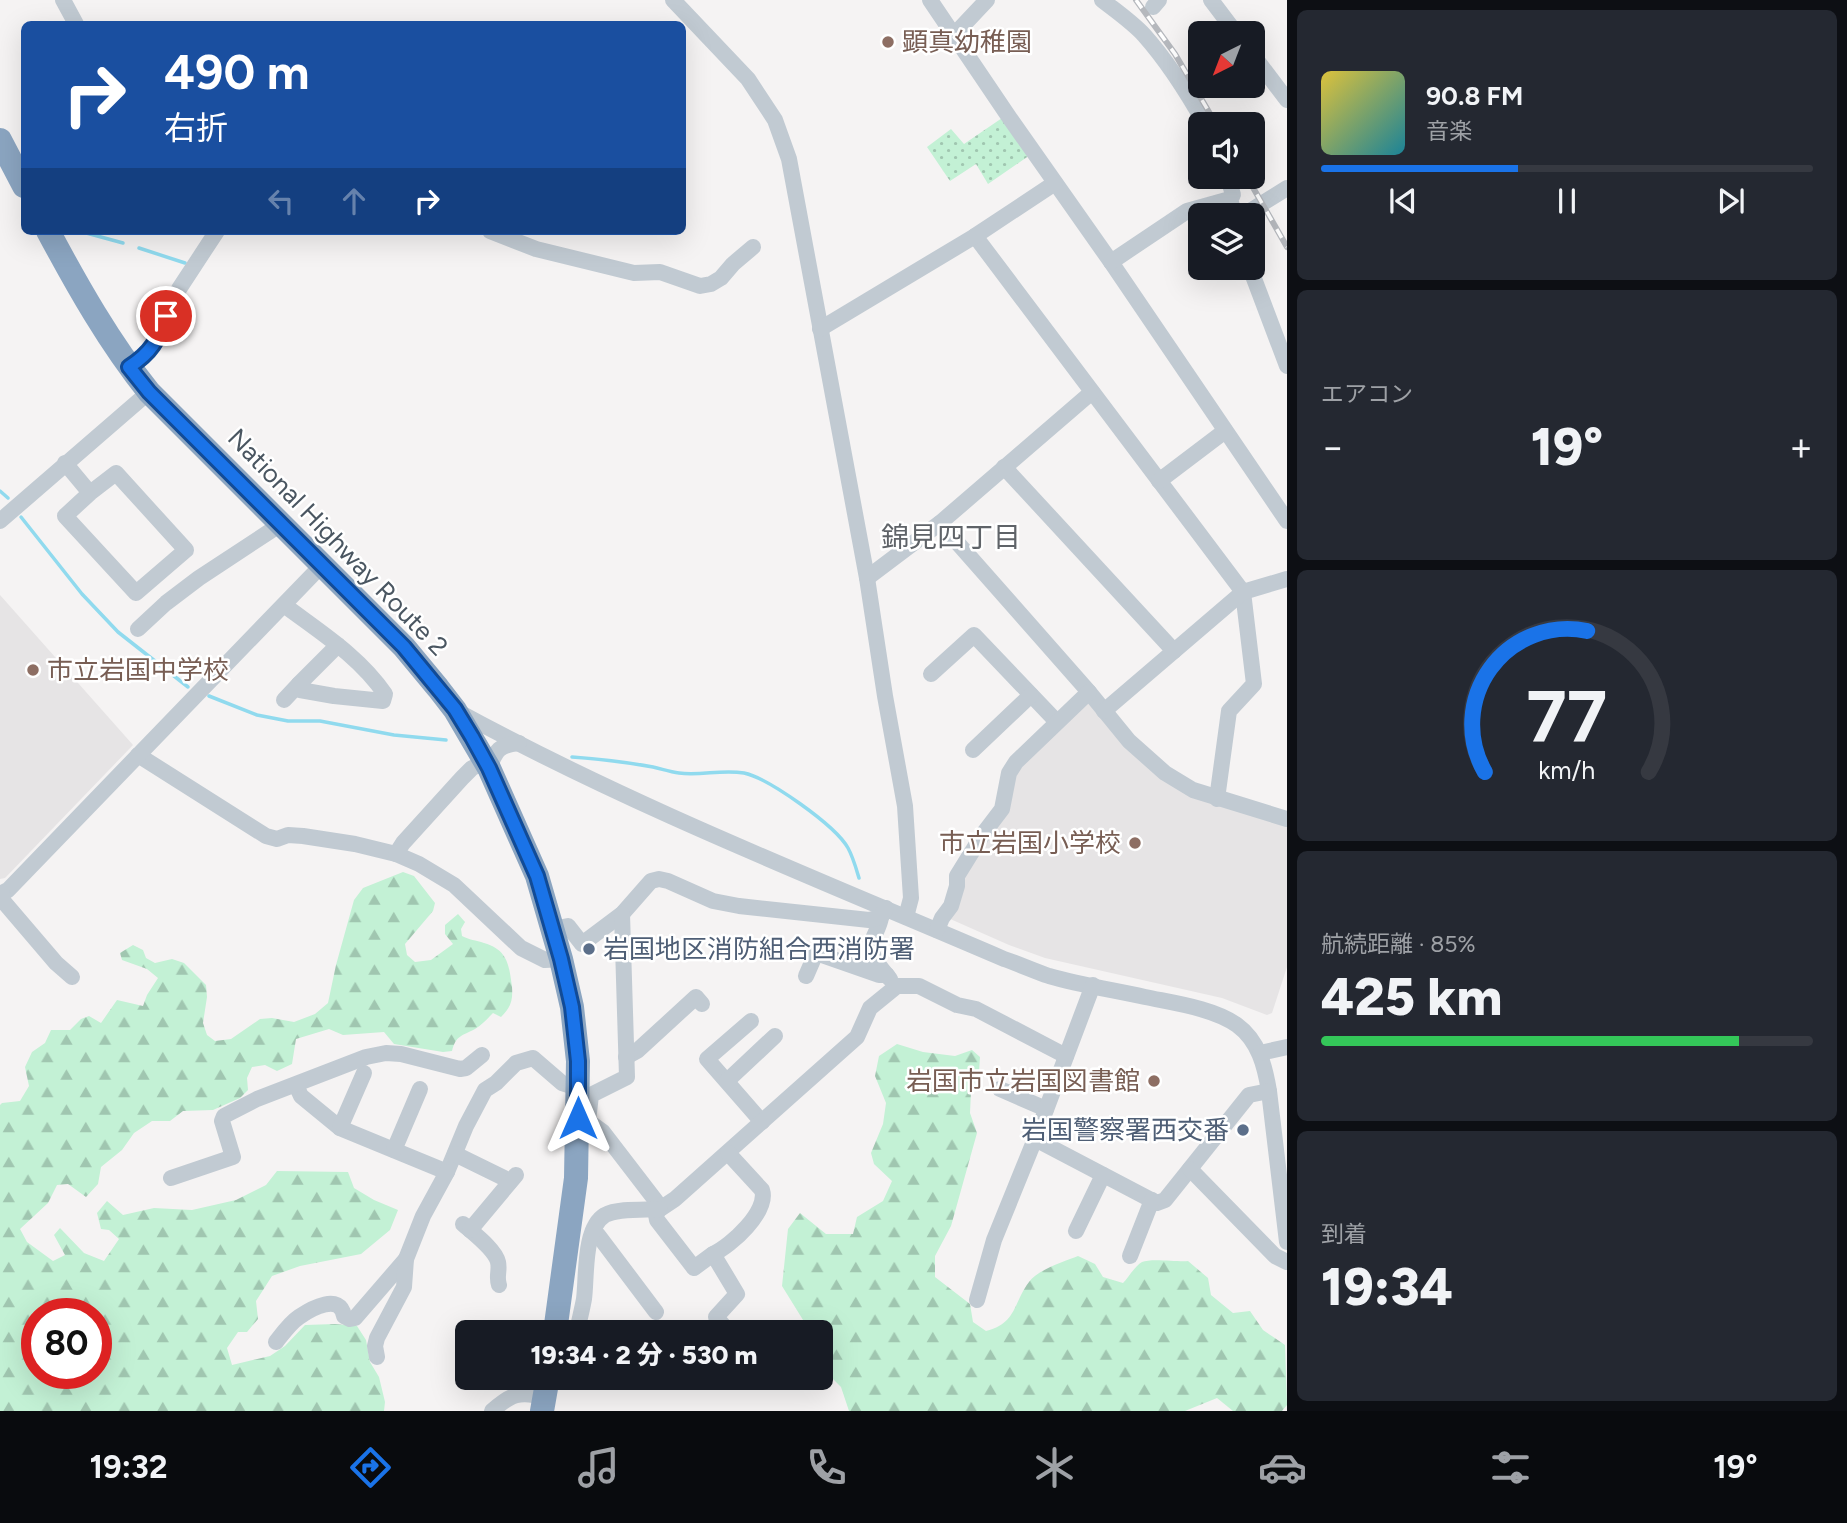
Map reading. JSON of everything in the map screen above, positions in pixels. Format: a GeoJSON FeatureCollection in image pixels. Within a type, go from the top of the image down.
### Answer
{"type":"FeatureCollection","features":[{"type":"Feature","properties":{"kind":"highway"},"geometry":{"type":"LineString","coordinates":[[0,140],[21,180]]}},
{"type":"Feature","properties":{"kind":"highway","name":"National Highway Route 2"},"geometry":{"type":"LineString","coordinates":[[50,235],[91,309],[149,392],[404,647],[455,709],[488,765],[537,876],[572,1007],[583,1119],[557,1320]]}},
{"type":"Feature","properties":{"kind":"street"},"geometry":{"type":"LineString","coordinates":[[63,0],[74,21]]}},
{"type":"Feature","properties":{"kind":"street"},"geometry":{"type":"LineString","coordinates":[[930,0],[1287,521]]}},
{"type":"Feature","properties":{"kind":"street"},"geometry":{"type":"LineString","coordinates":[[954,35],[986,0]]}},
{"type":"Feature","properties":{"kind":"street"},"geometry":{"type":"LineString","coordinates":[[1102,0],[1142,33],[1165,60],[1198,112]]}},
{"type":"Feature","properties":{"kind":"street"},"geometry":{"type":"LineString","coordinates":[[1211,0],[1227,21]]}},
{"type":"Feature","properties":{"kind":"street"},"geometry":{"type":"LineString","coordinates":[[683,4],[748,79],[775,120],[789,159],[867,578],[905,806],[911,898],[906,917]]}},
{"type":"Feature","properties":{"kind":"street"},"geometry":{"type":"LineString","coordinates":[[1265,71],[1287,100]]}},
{"type":"Feature","properties":{"kind":"street"},"geometry":{"type":"LineString","coordinates":[[820,329],[975,236],[1055,183]]}},
{"type":"Feature","properties":{"kind":"street"},"geometry":{"type":"LineString","coordinates":[[1263,203],[1287,188]]}},
{"type":"Feature","properties":{"kind":"street"},"geometry":{"type":"LineString","coordinates":[[1111,262],[1188,211]]}},
{"type":"Feature","properties":{"kind":"street"},"geometry":{"type":"LineString","coordinates":[[129,367],[141,359],[155,343],[179,289],[214,235]]}},
{"type":"Feature","properties":{"kind":"street"},"geometry":{"type":"LineString","coordinates":[[501,235],[536,249],[634,274],[660,272],[700,286],[721,278],[753,247]]}},
{"type":"Feature","properties":{"kind":"street"},"geometry":{"type":"LineString","coordinates":[[975,236],[1243,592],[1254,684],[1229,711],[1217,799]]}},
{"type":"Feature","properties":{"kind":"street"},"geometry":{"type":"LineString","coordinates":[[1255,280],[1287,366]]}},
{"type":"Feature","properties":{"kind":"street"},"geometry":{"type":"LineString","coordinates":[[0,521],[149,392]]}},
{"type":"Feature","properties":{"kind":"street"},"geometry":{"type":"LineString","coordinates":[[867,578],[940,523],[1092,392]]}},
{"type":"Feature","properties":{"kind":"street"},"geometry":{"type":"LineString","coordinates":[[1159,481],[1225,431]]}},
{"type":"Feature","properties":{"kind":"street"},"geometry":{"type":"LineString","coordinates":[[65,463],[90,493]]}},
{"type":"Feature","properties":{"kind":"street"},"geometry":{"type":"LineString","coordinates":[[1004,467],[1174,651]]}},
{"type":"Feature","properties":{"kind":"street"},"geometry":{"type":"LineString","coordinates":[[116,473],[186,550],[136,593],[65,516],[90,493],[116,473]]}},
{"type":"Feature","properties":{"kind":"street"},"geometry":{"type":"LineString","coordinates":[[940,523],[1129,741],[1165,773],[1193,790],[1287,819]]}},
{"type":"Feature","properties":{"kind":"street"},"geometry":{"type":"LineString","coordinates":[[138,629],[199,578],[281,524]]}},
{"type":"Feature","properties":{"kind":"street"},"geometry":{"type":"LineString","coordinates":[[72,977],[56,963],[3,901],[1,893],[8,890],[323,565]]}},
{"type":"Feature","properties":{"kind":"street"},"geometry":{"type":"LineString","coordinates":[[1104,711],[1243,592],[1287,579]]}},
{"type":"Feature","properties":{"kind":"street"},"geometry":{"type":"LineString","coordinates":[[284,605],[358,660],[385,694],[383,701],[347,698],[300,690],[299,684]]}},
{"type":"Feature","properties":{"kind":"street"},"geometry":{"type":"LineString","coordinates":[[931,674],[974,635],[1057,722]]}},
{"type":"Feature","properties":{"kind":"street"},"geometry":{"type":"LineString","coordinates":[[284,700],[338,645]]}},
{"type":"Feature","properties":{"kind":"street"},"geometry":{"type":"LineString","coordinates":[[937,930],[951,906],[957,876],[1002,808],[1009,773],[1016,762],[1088,692]]}},
{"type":"Feature","properties":{"kind":"street"},"geometry":{"type":"LineString","coordinates":[[974,750],[1031,695]]}},
{"type":"Feature","properties":{"kind":"street"},"geometry":{"type":"LineString","coordinates":[[455,709],[682,822],[883,912],[906,917],[1050,976],[1182,1005],[1218,1015],[1237,1025],[1249,1036],[1260,1053],[1265,1068],[1281,1141],[1287,1242]]}},
{"type":"Feature","properties":{"kind":"street"},"geometry":{"type":"LineString","coordinates":[[396,854],[472,768],[488,765],[494,753],[505,744],[519,743]]}},
{"type":"Feature","properties":{"kind":"street"},"geometry":{"type":"LineString","coordinates":[[138,755],[266,836],[277,839],[288,835],[303,836],[355,845],[396,854],[419,864],[454,885],[521,948],[545,960],[561,959]]}},
{"type":"Feature","properties":{"kind":"street"},"geometry":{"type":"LineString","coordinates":[[552,929],[568,926],[582,944],[622,914],[651,881],[659,879],[713,901],[739,906],[869,920],[883,912]]}},
{"type":"Feature","properties":{"kind":"street"},"geometry":{"type":"LineString","coordinates":[[883,912],[871,948],[875,958],[892,980]]}},
{"type":"Feature","properties":{"kind":"street"},"geometry":{"type":"LineString","coordinates":[[622,914],[627,1077],[591,1095],[583,1119],[603,1132],[656,1201],[657,1220],[694,1268],[721,1250],[761,1209],[764,1196],[762,1190],[728,1153]]}},
{"type":"Feature","properties":{"kind":"street"},"geometry":{"type":"LineString","coordinates":[[806,976],[816,953],[892,980],[919,986],[957,1005],[976,1009],[1066,1056]]}},
{"type":"Feature","properties":{"kind":"street"},"geometry":{"type":"LineString","coordinates":[[579,1320],[589,1244],[599,1220],[606,1214],[616,1212],[657,1209],[675,1199],[857,1037],[870,1008],[892,980]]}},
{"type":"Feature","properties":{"kind":"street"},"geometry":{"type":"LineString","coordinates":[[976,1300],[994,1240],[1093,985]]}},
{"type":"Feature","properties":{"kind":"street"},"geometry":{"type":"LineString","coordinates":[[626,1056],[637,1051],[696,997],[702,1004]]}},
{"type":"Feature","properties":{"kind":"street"},"geometry":{"type":"LineString","coordinates":[[751,1021],[707,1059],[762,1122]]}},
{"type":"Feature","properties":{"kind":"street"},"geometry":{"type":"LineString","coordinates":[[727,1082],[775,1036]]}},
{"type":"Feature","properties":{"kind":"street"},"geometry":{"type":"LineString","coordinates":[[1260,1053],[1287,1047]]}},
{"type":"Feature","properties":{"kind":"street"},"geometry":{"type":"LineString","coordinates":[[171,1178],[233,1157],[222,1121],[224,1115],[257,1099],[366,1057],[386,1053],[401,1054],[460,1069],[466,1068],[482,1055]]}},
{"type":"Feature","properties":{"kind":"street"},"geometry":{"type":"LineString","coordinates":[[377,1357],[377,1338],[404,1287],[406,1259],[423,1216],[447,1172],[485,1090],[516,1063],[533,1058],[562,1083],[578,1088]]}},
{"type":"Feature","properties":{"kind":"street"},"geometry":{"type":"LineString","coordinates":[[340,1128],[364,1073]]}},
{"type":"Feature","properties":{"kind":"street"},"geometry":{"type":"LineString","coordinates":[[296,1085],[301,1096],[340,1128],[447,1172]]}},
{"type":"Feature","properties":{"kind":"street"},"geometry":{"type":"LineString","coordinates":[[394,1150],[420,1089]]}},
{"type":"Feature","properties":{"kind":"street"},"geometry":{"type":"LineString","coordinates":[[1000,1089],[1046,1109]]}},
{"type":"Feature","properties":{"kind":"street"},"geometry":{"type":"LineString","coordinates":[[1035,1139],[1157,1202],[1165,1200],[1249,1096],[1269,1091]]}},
{"type":"Feature","properties":{"kind":"street"},"geometry":{"type":"LineString","coordinates":[[455,1153],[503,1178],[512,1179],[466,1227],[488,1247],[498,1262],[499,1285]]}},
{"type":"Feature","properties":{"kind":"street"},"geometry":{"type":"LineString","coordinates":[[1190,1170],[1275,1256],[1287,1262]]}},
{"type":"Feature","properties":{"kind":"street"},"geometry":{"type":"LineString","coordinates":[[1076,1231],[1103,1175]]}},
{"type":"Feature","properties":{"kind":"street"},"geometry":{"type":"LineString","coordinates":[[1130,1256],[1152,1200]]}},
{"type":"Feature","properties":{"kind":"street"},"geometry":{"type":"LineString","coordinates":[[593,1231],[656,1312]]}},
{"type":"Feature","properties":{"kind":"street"},"geometry":{"type":"LineString","coordinates":[[713,1254],[737,1294],[716,1317],[721,1320]]}},
{"type":"Feature","properties":{"kind":"street"},"geometry":{"type":"LineString","coordinates":[[276,1342],[299,1317],[325,1305],[339,1305],[344,1316],[355,1318],[406,1259]]}},
{"type":"Feature","properties":{"kind":"street"},"geometry":{"type":"LineString","coordinates":[[492,1411],[507,1398],[539,1395]]}},
{"type":"Feature","properties":{"kind":"shaded area","name":"市立岩国中学校"},"geometry":{"type":"Polygon","coordinates":[[[0,595],[133,745],[5,878],[0,879],[0,595]]]}},
{"type":"Feature","properties":{"kind":"shaded area","name":"市立岩国小学校"},"geometry":{"type":"Polygon","coordinates":[[[1086,700],[1180,789],[1287,824],[1287,967],[1272,1013],[1267,1015],[1222,998],[1045,958],[948,918],[963,875],[1015,774],[1086,700]]]}},
{"type":"Feature","properties":{"kind":"green space"},"geometry":{"type":"Polygon","coordinates":[[[1005,116],[1030,155],[988,184],[976,164],[950,181],[927,147],[951,129],[964,144],[1005,116]]]}},
{"type":"Feature","properties":{"kind":"green space"},"geometry":{"type":"Polygon","coordinates":[[[403,872],[414,876],[435,903],[433,911],[405,944],[407,955],[415,962],[431,960],[453,944],[445,934],[445,925],[458,914],[465,922],[461,929],[462,936],[492,946],[506,959],[512,992],[511,1003],[501,1017],[493,1013],[478,1027],[458,1039],[452,1051],[443,1052],[394,1044],[384,1032],[343,1035],[329,1029],[296,1039],[292,1064],[277,1071],[265,1065],[252,1067],[247,1078],[248,1090],[240,1098],[213,1110],[183,1111],[170,1121],[152,1121],[134,1133],[122,1150],[101,1167],[98,1184],[86,1197],[68,1184],[57,1185],[48,1203],[20,1229],[27,1242],[53,1261],[65,1255],[54,1235],[60,1228],[84,1253],[104,1261],[119,1239],[109,1230],[101,1229],[97,1213],[107,1201],[123,1215],[154,1208],[192,1210],[236,1200],[266,1185],[277,1171],[348,1172],[354,1188],[398,1210],[390,1230],[361,1254],[300,1266],[272,1276],[256,1301],[258,1319],[247,1332],[238,1332],[227,1348],[232,1365],[270,1356],[285,1346],[305,1325],[357,1326],[366,1340],[370,1362],[379,1377],[385,1402],[384,1411],[0,1411],[0,1105],[20,1101],[29,1086],[25,1067],[32,1052],[45,1043],[51,1030],[70,1030],[81,1019],[89,1016],[101,1023],[117,1000],[143,1006],[158,978],[147,969],[122,960],[120,953],[133,945],[143,950],[146,958],[155,963],[172,959],[184,963],[206,985],[203,1023],[207,1035],[215,1041],[231,1039],[260,1019],[294,1022],[315,1014],[328,1003],[354,900],[363,888],[403,872]]]}},
{"type":"Feature","properties":{"kind":"green space"},"geometry":{"type":"Polygon","coordinates":[[[897,1044],[923,1052],[955,1056],[972,1050],[980,1057],[979,1072],[971,1091],[970,1113],[977,1133],[951,1226],[935,1256],[935,1277],[970,1304],[973,1322],[986,1331],[1004,1323],[1033,1278],[1052,1266],[1078,1256],[1095,1264],[1103,1277],[1123,1283],[1142,1262],[1188,1261],[1208,1278],[1211,1295],[1233,1313],[1250,1311],[1263,1330],[1285,1345],[1287,1405],[1282,1411],[1233,1411],[1217,1398],[1185,1411],[849,1411],[841,1387],[833,1379],[833,1320],[803,1320],[782,1286],[788,1229],[800,1213],[826,1234],[853,1234],[857,1217],[883,1201],[892,1181],[874,1164],[871,1153],[883,1124],[886,1103],[875,1076],[879,1056],[897,1044]]]}},
{"type":"Feature","properties":{"kind":"waterway"},"geometry":{"type":"LineString","coordinates":[[94,235],[123,243]]}},
{"type":"Feature","properties":{"kind":"waterway"},"geometry":{"type":"LineString","coordinates":[[139,248],[185,263]]}},
{"type":"Feature","properties":{"kind":"waterway"},"geometry":{"type":"LineString","coordinates":[[0,491],[8,498]]}},
{"type":"Feature","properties":{"kind":"waterway"},"geometry":{"type":"LineString","coordinates":[[21,517],[82,594],[118,632],[188,687]]}},
{"type":"Feature","properties":{"kind":"waterway"},"geometry":{"type":"LineString","coordinates":[[209,696],[257,715],[288,721],[320,721],[394,735],[446,740]]}},
{"type":"Feature","properties":{"kind":"waterway"},"geometry":{"type":"LineString","coordinates":[[572,757],[679,773],[736,772],[755,777],[784,793],[830,827],[848,848],[859,878]]}},
{"type":"Feature","properties":{"kind":"railway"},"geometry":{"type":"LineString","coordinates":[[1136,0],[1175,54],[1209,112]]}},
{"type":"Feature","properties":{"kind":"railway"},"geometry":{"type":"LineString","coordinates":[[1254,189],[1287,247]]}},
{"type":"Feature","properties":{"kind":"place","name":"顕真幼稚園"},"geometry":{"type":"Point","coordinates":[888,42]}},
{"type":"Feature","properties":{"kind":"place","name":"市立岩国中学校"},"geometry":{"type":"Point","coordinates":[33,670]}},
{"type":"Feature","properties":{"kind":"place","name":"市立岩国小学校"},"geometry":{"type":"Point","coordinates":[1135,843]}},
{"type":"Feature","properties":{"kind":"place","name":"岩国地区消防組合西消防署"},"geometry":{"type":"Point","coordinates":[589,949]}},
{"type":"Feature","properties":{"kind":"place","name":"岩国市立岩国図書館"},"geometry":{"type":"Point","coordinates":[1154,1081]}},
{"type":"Feature","properties":{"kind":"place","name":"岩国警察署西交番"},"geometry":{"type":"Point","coordinates":[1243,1130]}},
{"type":"Feature","properties":{"kind":"district","name":"錦見四丁目"},"geometry":{"type":"Point","coordinates":[951,537]}},
{"type":"Feature","properties":{"kind":"route"},"geometry":{"type":"LineString","coordinates":[[166,316],[155,343],[141,359],[129,367],[149,392],[404,647],[455,709],[489,768],[537,876],[561,959],[572,1007],[578,1061],[578,1118]]}}]}
